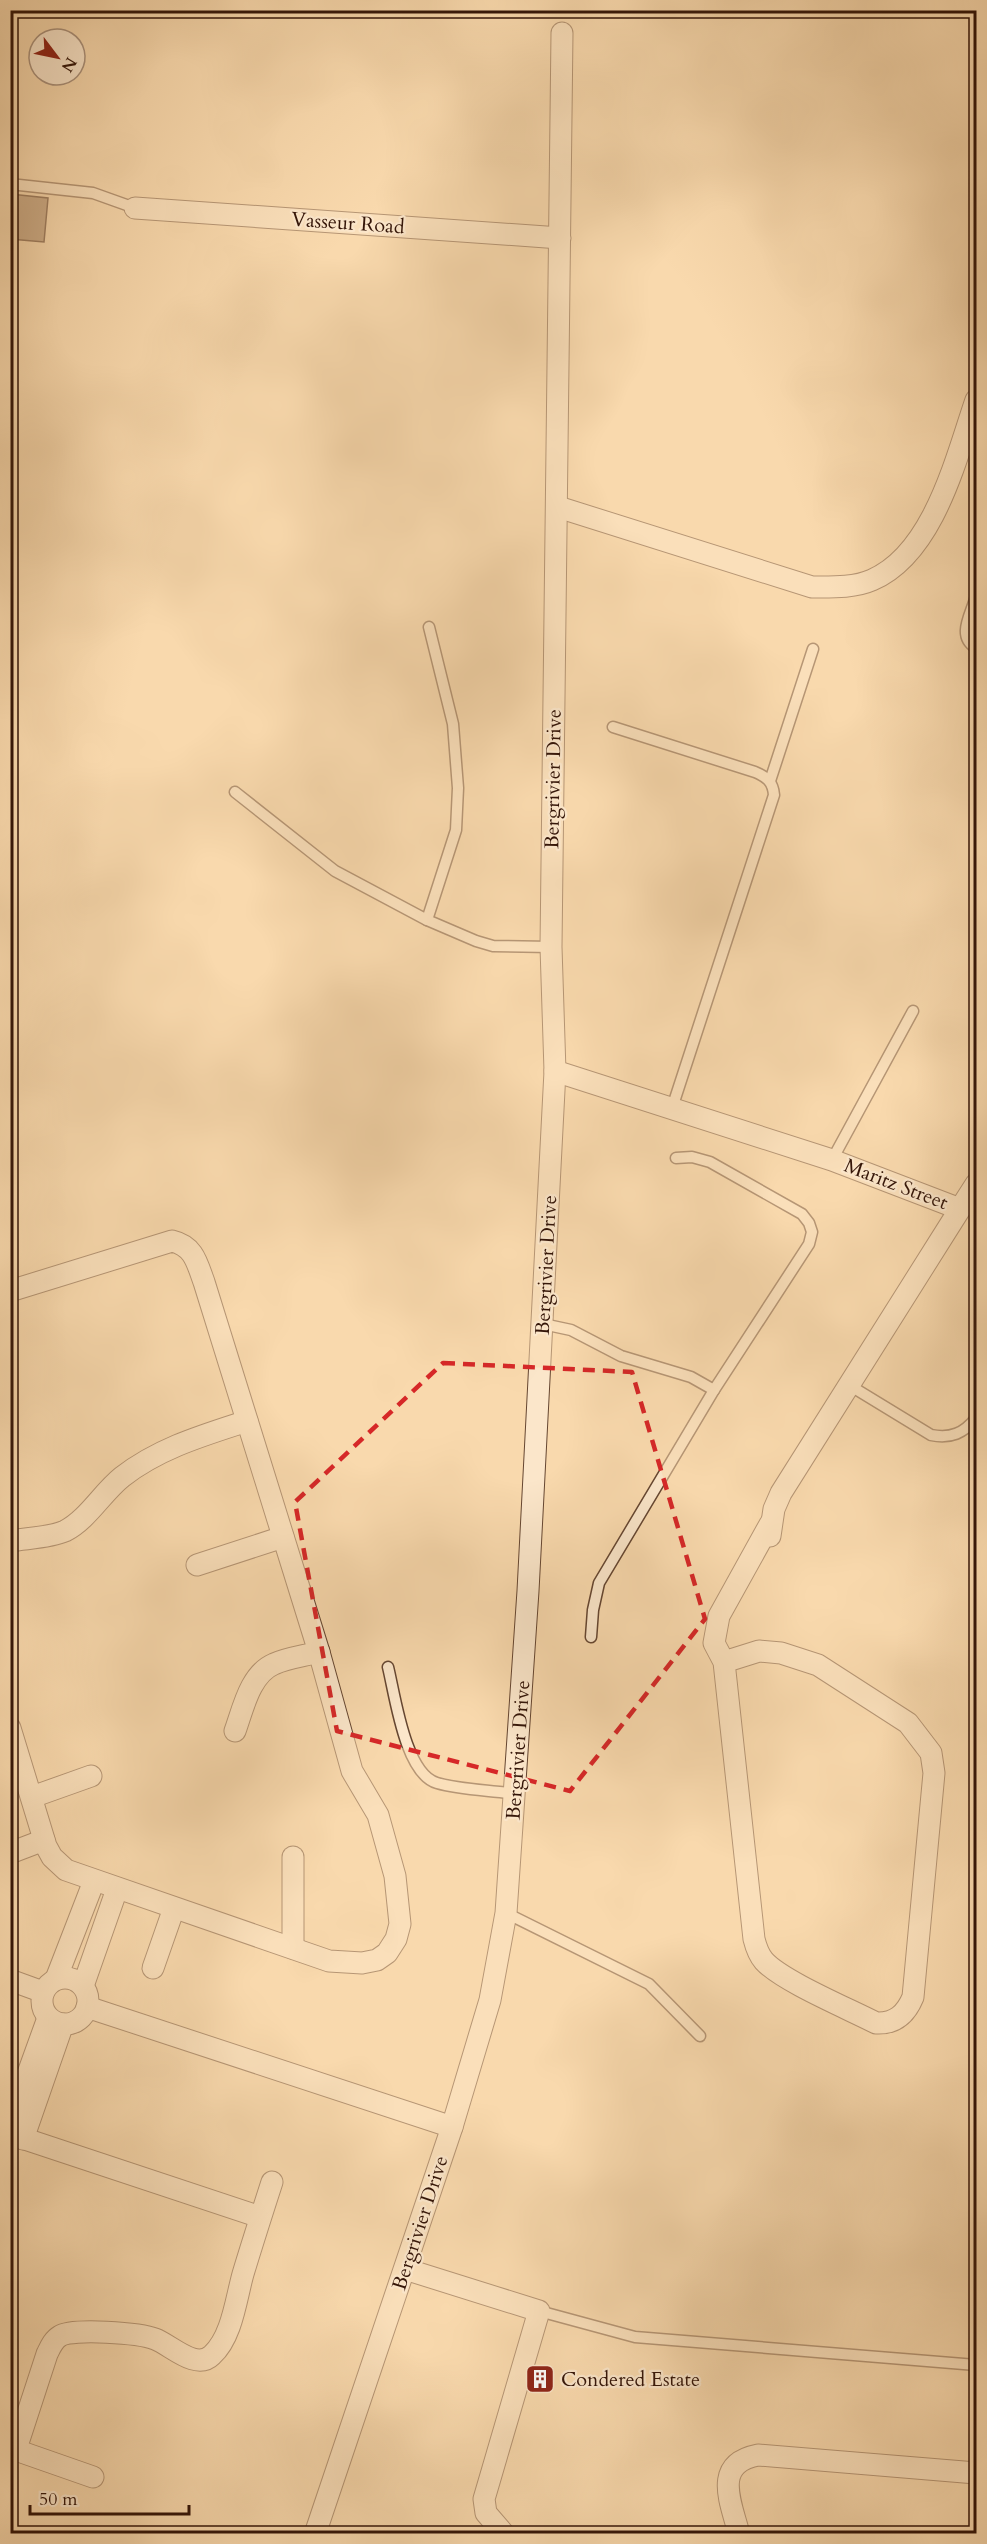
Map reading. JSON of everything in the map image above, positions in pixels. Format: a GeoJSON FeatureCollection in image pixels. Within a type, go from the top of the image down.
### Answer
{"type":"FeatureCollection","features":[{"type":"Feature","properties":{"kind":"street"},"geometry":{"type":"LineString","coordinates":[[562,33],[558,507],[812,588],[844,586],[872,580],[899,562],[921,535],[942,497],[976,400]]}},
{"type":"Feature","properties":{"kind":"street","name":"Vasseur Road"},"geometry":{"type":"LineString","coordinates":[[135,208],[560,238]]}},
{"type":"Feature","properties":{"kind":"street","name":"Bergrivier Drive"},"geometry":{"type":"LineString","coordinates":[[315,2534],[452,2127],[490,2000],[506,1913],[516,1794],[555,1071],[551,947],[558,507]]}},
{"type":"Feature","properties":{"kind":"street","name":"Maritz Street"},"geometry":{"type":"LineString","coordinates":[[555,1071],[832,1160],[960,1209],[781,1493],[770,1524],[769,1554]]}},
{"type":"Feature","properties":{"kind":"street"},"geometry":{"type":"LineString","coordinates":[[960,1209],[976,1184]]}},
{"type":"Feature","properties":{"kind":"street"},"geometry":{"type":"LineString","coordinates":[[10,1291],[172,1241],[181,1243],[194,1255],[319,1652],[352,1771],[378,1815],[395,1876],[400,1924],[396,1939],[387,1953],[377,1960],[362,1963],[329,1961],[66,1870],[52,1857],[44,1840],[10,1728]]}},
{"type":"Feature","properties":{"kind":"street"},"geometry":{"type":"LineString","coordinates":[[10,1540],[64,1531],[83,1518],[122,1477],[156,1456],[186,1440],[247,1421]]}},
{"type":"Feature","properties":{"kind":"street"},"geometry":{"type":"LineString","coordinates":[[724,1662],[759,1651],[781,1653],[818,1665],[909,1723],[931,1753],[934,1773],[913,1997],[908,2009],[888,2024],[876,2023],[779,1973],[758,1953],[754,1939],[724,1662],[714,1643],[719,1616],[770,1524]]}},
{"type":"Feature","properties":{"kind":"street"},"geometry":{"type":"LineString","coordinates":[[197,1565],[283,1537]]}},
{"type":"Feature","properties":{"kind":"street"},"geometry":{"type":"LineString","coordinates":[[235,1731],[253,1684],[262,1671],[273,1664],[319,1652]]}},
{"type":"Feature","properties":{"kind":"street"},"geometry":{"type":"LineString","coordinates":[[32,1797],[91,1776]]}},
{"type":"Feature","properties":{"kind":"street"},"geometry":{"type":"LineString","coordinates":[[10,1853],[44,1840]]}},
{"type":"Feature","properties":{"kind":"street"},"geometry":{"type":"LineString","coordinates":[[293,1857],[293,1948]]}},
{"type":"Feature","properties":{"kind":"street"},"geometry":{"type":"LineString","coordinates":[[56,2021],[41,2004],[94,1881]]}},
{"type":"Feature","properties":{"kind":"street"},"geometry":{"type":"LineString","coordinates":[[56,2021],[78,2020],[117,1889]]}},
{"type":"Feature","properties":{"kind":"street"},"geometry":{"type":"LineString","coordinates":[[153,1968],[174,1908]]}},
{"type":"Feature","properties":{"kind":"street"},"geometry":{"type":"LineString","coordinates":[[10,1980],[50,1986],[70,1978],[85,1996],[452,2127]]}},
{"type":"Feature","properties":{"kind":"street"},"geometry":{"type":"LineString","coordinates":[[56,2021],[14,2132],[260,2217]]}},
{"type":"Feature","properties":{"kind":"street"},"geometry":{"type":"LineString","coordinates":[[93,2477],[13,2449],[51,2344],[59,2336],[70,2332],[142,2335],[155,2338],[193,2360],[202,2361],[211,2357],[226,2333],[272,2182]]}},
{"type":"Feature","properties":{"kind":"street"},"geometry":{"type":"LineString","coordinates":[[405,2270],[539,2311],[484,2499],[486,2513],[504,2534]]}},
{"type":"Feature","properties":{"kind":"street"},"geometry":{"type":"LineString","coordinates":[[739,2534],[728,2479],[737,2463],[747,2457],[758,2455],[976,2473]]}},
{"type":"Feature","properties":{"kind":"lane"},"geometry":{"type":"LineString","coordinates":[[10,184],[93,193],[135,208]]}},
{"type":"Feature","properties":{"kind":"lane"},"geometry":{"type":"LineString","coordinates":[[976,596],[965,634],[968,643],[976,648]]}},
{"type":"Feature","properties":{"kind":"lane"},"geometry":{"type":"LineString","coordinates":[[427,920],[456,830],[458,788],[453,724],[429,627]]}},
{"type":"Feature","properties":{"kind":"lane"},"geometry":{"type":"LineString","coordinates":[[672,1108],[774,795],[770,781],[813,649]]}},
{"type":"Feature","properties":{"kind":"lane"},"geometry":{"type":"LineString","coordinates":[[614,727],[755,772],[770,781]]}},
{"type":"Feature","properties":{"kind":"lane"},"geometry":{"type":"LineString","coordinates":[[235,792],[335,871],[427,920],[493,946],[551,947]]}},
{"type":"Feature","properties":{"kind":"lane"},"geometry":{"type":"LineString","coordinates":[[832,1160],[913,1011]]}},
{"type":"Feature","properties":{"kind":"lane"},"geometry":{"type":"LineString","coordinates":[[591,1637],[593,1610],[599,1583],[714,1390],[809,1244],[812,1232],[802,1214],[710,1162],[692,1157],[676,1158]]}},
{"type":"Feature","properties":{"kind":"lane"},"geometry":{"type":"LineString","coordinates":[[543,1324],[571,1330],[621,1356],[691,1377],[714,1390]]}},
{"type":"Feature","properties":{"kind":"lane"},"geometry":{"type":"LineString","coordinates":[[849,1385],[931,1435],[941,1437],[955,1435],[968,1429],[976,1418]]}},
{"type":"Feature","properties":{"kind":"lane"},"geometry":{"type":"LineString","coordinates":[[388,1667],[409,1751],[424,1774],[435,1783],[516,1794]]}},
{"type":"Feature","properties":{"kind":"lane"},"geometry":{"type":"LineString","coordinates":[[506,1913],[649,1984],[700,2036]]}},
{"type":"Feature","properties":{"kind":"lane"},"geometry":{"type":"LineString","coordinates":[[539,2311],[635,2337],[976,2365]]}},
{"type":"Feature","properties":{"kind":"highlighted area"},"geometry":{"type":"Polygon","coordinates":[[[443,1363],[632,1372],[705,1619],[570,1791],[337,1731],[295,1502],[443,1363]]]}},
{"type":"Feature","properties":{"kind":"building"},"geometry":{"type":"Polygon","coordinates":[[[10,194],[48,198],[44,242],[10,239],[10,194]]]}},
{"type":"Feature","properties":{"kind":"place","name":"Condered Estate"},"geometry":{"type":"Point","coordinates":[540,2379]}}]}
